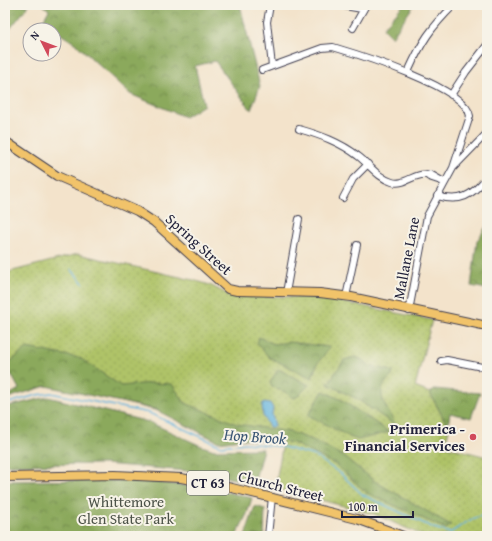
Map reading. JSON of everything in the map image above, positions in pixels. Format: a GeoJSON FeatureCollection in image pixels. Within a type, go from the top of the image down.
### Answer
{"type":"FeatureCollection","features":[{"type":"Feature","properties":{"kind":"main road","name":"Spring Street"},"geometry":{"type":"LineString","coordinates":[[5,141],[57,176],[137,211],[154,222],[228,289],[237,292],[320,293],[487,326]]}},
{"type":"Feature","properties":{"kind":"main road","name":"Church Street"},"geometry":{"type":"LineString","coordinates":[[5,477],[115,474],[181,478],[272,497],[357,519],[403,536]]}},
{"type":"Feature","properties":{"kind":"street"},"geometry":{"type":"LineString","coordinates":[[270,5],[267,22],[272,66]]}},
{"type":"Feature","properties":{"kind":"street"},"geometry":{"type":"LineString","coordinates":[[339,5],[364,7],[353,28]]}},
{"type":"Feature","properties":{"kind":"street"},"geometry":{"type":"LineString","coordinates":[[408,72],[421,42],[435,23],[454,5]]}},
{"type":"Feature","properties":{"kind":"street"},"geometry":{"type":"LineString","coordinates":[[451,95],[466,72],[487,45]]}},
{"type":"Feature","properties":{"kind":"street","name":"Mallane Lane"},"geometry":{"type":"LineString","coordinates":[[262,70],[322,48],[333,47],[408,72],[451,95],[469,109],[470,116],[453,168]]}},
{"type":"Feature","properties":{"kind":"street"},"geometry":{"type":"LineString","coordinates":[[299,129],[338,143],[368,164],[383,178],[393,182],[403,182],[422,175],[436,176],[444,182]]}},
{"type":"Feature","properties":{"kind":"street","name":"Mallane Lane"},"geometry":{"type":"LineString","coordinates":[[409,311],[427,216],[444,182],[453,168],[487,133]]}},
{"type":"Feature","properties":{"kind":"street"},"geometry":{"type":"LineString","coordinates":[[343,198],[353,179],[368,164]]}},
{"type":"Feature","properties":{"kind":"street"},"geometry":{"type":"LineString","coordinates":[[437,196],[448,199],[462,199],[472,192],[487,177]]}},
{"type":"Feature","properties":{"kind":"street"},"geometry":{"type":"LineString","coordinates":[[286,293],[299,219]]}},
{"type":"Feature","properties":{"kind":"street"},"geometry":{"type":"LineString","coordinates":[[346,297],[357,245]]}},
{"type":"Feature","properties":{"kind":"street"},"geometry":{"type":"LineString","coordinates":[[441,361],[447,360],[487,368]]}},
{"type":"Feature","properties":{"kind":"street"},"geometry":{"type":"LineString","coordinates":[[268,536],[272,497]]}},
{"type":"Feature","properties":{"kind":"green space"},"geometry":{"type":"Polygon","coordinates":[[[5,5],[29,5],[5,35],[5,5]]]}},
{"type":"Feature","properties":{"kind":"green space"},"geometry":{"type":"Polygon","coordinates":[[[43,5],[240,5],[260,86],[251,110],[215,61],[195,66],[204,105],[185,117],[130,94],[76,44],[62,35],[62,22],[42,22],[49,10],[43,5]]]}},
{"type":"Feature","properties":{"kind":"green space"},"geometry":{"type":"Polygon","coordinates":[[[403,5],[414,5],[392,37],[383,28],[403,5]]]}},
{"type":"Feature","properties":{"kind":"green space"},"geometry":{"type":"Polygon","coordinates":[[[487,225],[487,289],[471,286],[477,241],[487,225]]]}},
{"type":"Feature","properties":{"kind":"green space"},"geometry":{"type":"Polygon","coordinates":[[[78,254],[193,280],[210,285],[229,295],[322,298],[432,320],[415,387],[430,393],[449,429],[445,446],[487,457],[487,536],[424,536],[374,514],[275,488],[283,442],[5,373],[5,273],[78,254]]]}},
{"type":"Feature","properties":{"kind":"green space"},"geometry":{"type":"Polygon","coordinates":[[[259,337],[274,344],[289,342],[330,347],[317,364],[312,378],[270,358],[257,344],[259,337]]]}},
{"type":"Feature","properties":{"kind":"green space"},"geometry":{"type":"Polygon","coordinates":[[[27,348],[80,358],[121,386],[151,383],[172,384],[185,403],[237,424],[290,432],[315,441],[343,456],[376,482],[451,525],[446,529],[367,493],[336,465],[293,443],[240,439],[219,442],[154,409],[46,386],[5,399],[5,390],[9,395],[19,389],[6,365],[27,348]]]}},
{"type":"Feature","properties":{"kind":"green space"},"geometry":{"type":"Polygon","coordinates":[[[355,357],[361,359],[370,366],[393,371],[392,376],[383,388],[382,394],[383,400],[396,426],[357,399],[328,384],[344,360],[355,357]]]}},
{"type":"Feature","properties":{"kind":"green space"},"geometry":{"type":"Polygon","coordinates":[[[278,369],[309,385],[297,397],[293,398],[285,392],[272,387],[270,383],[278,369]]]}},
{"type":"Feature","properties":{"kind":"green space"},"geometry":{"type":"Polygon","coordinates":[[[434,389],[480,393],[471,418],[450,413],[448,427],[430,393],[434,389]]]}},
{"type":"Feature","properties":{"kind":"green space"},"geometry":{"type":"Polygon","coordinates":[[[323,391],[342,400],[389,432],[358,440],[308,415],[323,391]]]}},
{"type":"Feature","properties":{"kind":"green space"},"geometry":{"type":"Polygon","coordinates":[[[48,397],[149,422],[199,445],[214,450],[263,449],[254,483],[201,472],[104,464],[5,465],[5,407],[48,397]]]}},
{"type":"Feature","properties":{"kind":"green space","name":"Whittemore Glen State Park"},"geometry":{"type":"Polygon","coordinates":[[[137,480],[212,489],[252,498],[247,514],[236,536],[5,536],[5,481],[137,480]]]}},
{"type":"Feature","properties":{"kind":"green space"},"geometry":{"type":"Polygon","coordinates":[[[255,506],[265,509],[264,536],[245,536],[255,506]]]}},
{"type":"Feature","properties":{"kind":"water"},"geometry":{"type":"Polygon","coordinates":[[[264,402],[270,403],[273,408],[272,415],[275,425],[273,427],[269,427],[263,416],[262,405],[264,402]]]}},
{"type":"Feature","properties":{"kind":"waterway"},"geometry":{"type":"LineString","coordinates":[[71,269],[83,283]]}},
{"type":"Feature","properties":{"kind":"waterway","name":"Hop Brook"},"geometry":{"type":"LineString","coordinates":[[5,404],[37,395],[51,393],[149,413],[221,446],[245,443],[283,447],[315,456],[341,474],[363,495],[434,528],[450,533],[472,519],[487,515]]}},
{"type":"Feature","properties":{"kind":"place","name":"Primerica - Financial Services"},"geometry":{"type":"Point","coordinates":[473,437]}}]}
